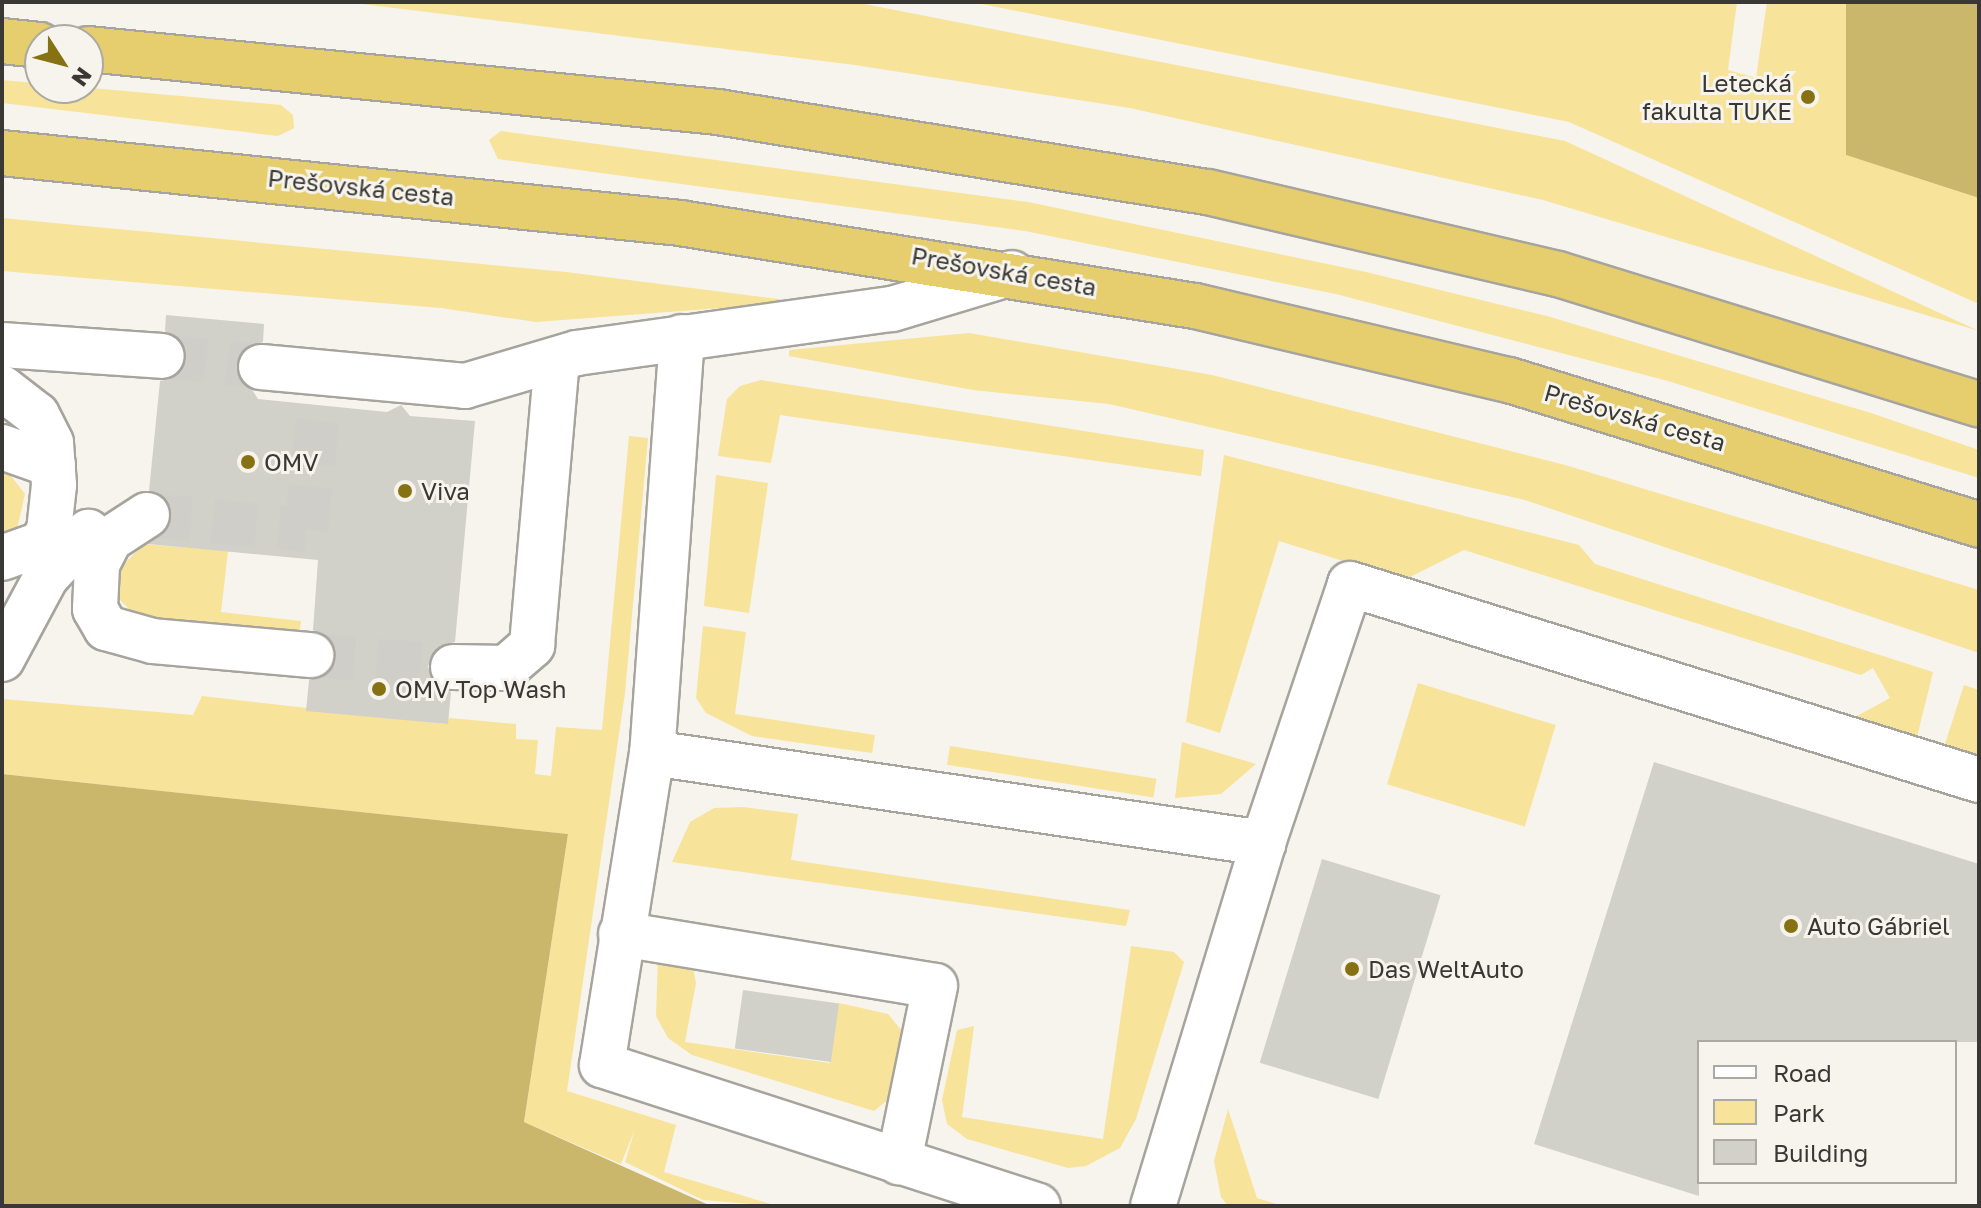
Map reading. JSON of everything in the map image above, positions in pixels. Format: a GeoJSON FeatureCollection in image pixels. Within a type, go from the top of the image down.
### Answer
{"type":"FeatureCollection","features":[{"type":"Feature","properties":{"kind":"highway"},"geometry":{"type":"LineString","coordinates":[[2,41],[24,43]]}},
{"type":"Feature","properties":{"kind":"highway"},"geometry":{"type":"LineString","coordinates":[[104,51],[718,112],[1192,189],[1558,274],[1979,404]]}},
{"type":"Feature","properties":{"kind":"highway","name":"Prešovská cesta"},"geometry":{"type":"LineString","coordinates":[[2,153],[534,205],[1017,272],[1195,306],[1509,380],[1979,525]]}},
{"type":"Feature","properties":{"kind":"lane"},"geometry":{"type":"LineString","coordinates":[[261,367],[320,390],[465,386],[557,360],[682,337],[892,309],[1017,272]]}},
{"type":"Feature","properties":{"kind":"lane"},"geometry":{"type":"LineString","coordinates":[[682,337],[652,753],[602,1065],[1038,1206]]}},
{"type":"Feature","properties":{"kind":"lane"},"geometry":{"type":"LineString","coordinates":[[2,345],[162,356]]}},
{"type":"Feature","properties":{"kind":"lane"},"geometry":{"type":"LineString","coordinates":[[453,667],[506,668],[532,645],[557,360]]}},
{"type":"Feature","properties":{"kind":"lane"},"geometry":{"type":"LineString","coordinates":[[2,388],[37,415],[51,443],[53,465],[49,531],[41,544],[2,558]]}},
{"type":"Feature","properties":{"kind":"lane"},"geometry":{"type":"LineString","coordinates":[[2,447],[53,465]]}},
{"type":"Feature","properties":{"kind":"lane"},"geometry":{"type":"LineString","coordinates":[[2,659],[69,547],[110,519],[147,515],[110,539],[97,565],[93,599],[106,628],[153,641],[311,655]]}},
{"type":"Feature","properties":{"kind":"lane"},"geometry":{"type":"LineString","coordinates":[[1153,1206],[1263,843],[1350,584],[1979,780]]}},
{"type":"Feature","properties":{"kind":"lane"},"geometry":{"type":"LineString","coordinates":[[652,753],[1263,843]]}},
{"type":"Feature","properties":{"kind":"lane"},"geometry":{"type":"LineString","coordinates":[[621,934],[935,986],[899,1162]]}},
{"type":"Feature","properties":{"kind":"green space"},"geometry":{"type":"Polygon","coordinates":[[[346,2],[854,2],[1565,141],[1979,331],[1543,200],[1130,108],[855,65],[346,2]]]}},
{"type":"Feature","properties":{"kind":"green space"},"geometry":{"type":"Polygon","coordinates":[[[972,2],[1737,2],[1728,70],[1756,78],[1767,2],[1846,2],[1846,155],[1979,198],[1979,304],[1569,122],[972,2]]]}},
{"type":"Feature","properties":{"kind":"green space"},"geometry":{"type":"Polygon","coordinates":[[[2,80],[24,82],[24,104],[104,104],[104,89],[281,105],[293,115],[294,128],[278,136],[2,103],[2,80]]]}},
{"type":"Feature","properties":{"kind":"green space"},"geometry":{"type":"Polygon","coordinates":[[[501,131],[1028,202],[1366,272],[1547,316],[1871,413],[1979,450],[1979,478],[1668,381],[1336,294],[1025,231],[498,159],[489,140],[501,131]]]}},
{"type":"Feature","properties":{"kind":"green space"},"geometry":{"type":"Polygon","coordinates":[[[2,218],[566,272],[802,302],[536,322],[441,308],[2,271],[2,218]]]}},
{"type":"Feature","properties":{"kind":"green space"},"geometry":{"type":"Polygon","coordinates":[[[969,333],[1212,375],[1565,465],[1979,590],[1979,653],[1525,500],[1109,404],[973,390],[789,356],[789,350],[969,333]]]}},
{"type":"Feature","properties":{"kind":"green space"},"geometry":{"type":"Polygon","coordinates":[[[761,380],[1204,450],[1201,476],[780,415],[771,463],[718,456],[727,399],[740,386],[761,380]]]}},
{"type":"Feature","properties":{"kind":"green space"},"geometry":{"type":"Polygon","coordinates":[[[629,436],[648,438],[625,693],[567,1091],[676,1125],[664,1172],[777,1206],[703,1200],[625,1162],[635,1129],[621,1164],[524,1122],[568,834],[2,774],[2,699],[193,715],[202,696],[447,724],[449,718],[516,724],[516,739],[538,740],[535,774],[551,776],[556,727],[602,730],[629,436]]]}},
{"type":"Feature","properties":{"kind":"green space"},"geometry":{"type":"Polygon","coordinates":[[[1224,455],[1579,545],[1595,564],[1933,672],[1916,741],[1848,721],[1890,698],[1873,668],[1861,675],[1464,550],[1404,580],[1279,541],[1220,733],[1186,722],[1224,455]]]}},
{"type":"Feature","properties":{"kind":"green space"},"geometry":{"type":"Polygon","coordinates":[[[2,464],[25,494],[17,529],[2,538],[2,464]]]}},
{"type":"Feature","properties":{"kind":"green space"},"geometry":{"type":"Polygon","coordinates":[[[716,475],[768,483],[749,613],[704,606],[716,475]]]}},
{"type":"Feature","properties":{"kind":"green space"},"geometry":{"type":"Polygon","coordinates":[[[144,544],[228,551],[221,612],[301,621],[299,636],[136,616],[117,597],[115,573],[144,544]]]}},
{"type":"Feature","properties":{"kind":"green space"},"geometry":{"type":"Polygon","coordinates":[[[703,626],[746,632],[735,714],[875,735],[872,753],[752,736],[706,713],[696,698],[703,626]]]}},
{"type":"Feature","properties":{"kind":"green space"},"geometry":{"type":"Polygon","coordinates":[[[1418,683],[1556,725],[1525,826],[1387,784],[1418,683]]]}},
{"type":"Feature","properties":{"kind":"green space"},"geometry":{"type":"Polygon","coordinates":[[[1964,685],[1979,690],[1979,753],[1969,758],[1943,750],[1964,685]]]}},
{"type":"Feature","properties":{"kind":"green space"},"geometry":{"type":"Polygon","coordinates":[[[1182,742],[1256,764],[1221,794],[1175,798],[1182,742]]]}},
{"type":"Feature","properties":{"kind":"green space"},"geometry":{"type":"Polygon","coordinates":[[[950,746],[1156,779],[1153,797],[947,765],[950,746]]]}},
{"type":"Feature","properties":{"kind":"green space"},"geometry":{"type":"Polygon","coordinates":[[[743,807],[798,814],[791,860],[1130,910],[1126,926],[672,862],[690,822],[714,808],[743,807]]]}},
{"type":"Feature","properties":{"kind":"green space"},"geometry":{"type":"Polygon","coordinates":[[[1131,946],[1174,952],[1184,962],[1136,1119],[1120,1148],[1086,1166],[1068,1168],[967,1139],[947,1124],[942,1100],[957,1030],[974,1026],[962,1117],[1103,1139],[1131,946]]]}},
{"type":"Feature","properties":{"kind":"green space"},"geometry":{"type":"Polygon","coordinates":[[[658,957],[693,968],[696,983],[685,1042],[830,1063],[839,1003],[888,1014],[902,1031],[904,1052],[890,1098],[874,1111],[692,1055],[668,1038],[656,1016],[658,957]]]}},
{"type":"Feature","properties":{"kind":"green space"},"geometry":{"type":"Polygon","coordinates":[[[1228,1109],[1257,1198],[1283,1206],[1228,1206],[1221,1197],[1214,1161],[1228,1109]]]}},
{"type":"Feature","properties":{"kind":"shaded area"},"geometry":{"type":"Polygon","coordinates":[[[1846,2],[1979,2],[1979,198],[1846,155],[1846,2]]]}},
{"type":"Feature","properties":{"kind":"shaded area"},"geometry":{"type":"Polygon","coordinates":[[[2,774],[568,834],[524,1122],[711,1206],[2,1206],[2,774]]]}},
{"type":"Feature","properties":{"kind":"building"},"geometry":{"type":"Polygon","coordinates":[[[166,315],[264,324],[263,342],[241,352],[236,365],[258,399],[387,412],[401,405],[410,416],[475,421],[455,642],[440,646],[428,666],[432,680],[451,692],[448,724],[306,711],[309,680],[322,677],[336,658],[333,644],[313,630],[318,560],[148,544],[169,527],[172,514],[167,501],[149,491],[160,381],[174,378],[187,358],[184,344],[165,331],[166,315]]]}},
{"type":"Feature","properties":{"kind":"building","name":"Auto Gábriel"},"geometry":{"type":"Polygon","coordinates":[[[1654,762],[1979,864],[1979,1042],[1697,1040],[1699,1196],[1534,1144],[1654,762]]]}},
{"type":"Feature","properties":{"kind":"building","name":"Das WeltAuto"},"geometry":{"type":"Polygon","coordinates":[[[1322,859],[1441,895],[1378,1099],[1260,1063],[1322,859]]]}},
{"type":"Feature","properties":{"kind":"building"},"geometry":{"type":"Polygon","coordinates":[[[743,990],[839,1003],[831,1062],[735,1048],[743,990]]]}},
{"type":"Feature","properties":{"kind":"tunnel"},"geometry":{"type":"LineString","coordinates":[[162,356],[261,367]]}},
{"type":"Feature","properties":{"kind":"tunnel"},"geometry":{"type":"LineString","coordinates":[[147,515],[306,530],[319,407]]}},
{"type":"Feature","properties":{"kind":"tunnel"},"geometry":{"type":"LineString","coordinates":[[311,655],[453,667]]}},
{"type":"Feature","properties":{"kind":"place","name":"Letecká fakulta TUKE"},"geometry":{"type":"Point","coordinates":[1808,97]}},
{"type":"Feature","properties":{"kind":"place","name":"OMV"},"geometry":{"type":"Point","coordinates":[248,462]}},
{"type":"Feature","properties":{"kind":"place","name":"Viva"},"geometry":{"type":"Point","coordinates":[405,491]}},
{"type":"Feature","properties":{"kind":"place","name":"OMV Top Wash"},"geometry":{"type":"Point","coordinates":[379,689]}},
{"type":"Feature","properties":{"kind":"place","name":"Auto Gábriel"},"geometry":{"type":"Point","coordinates":[1791,926]}},
{"type":"Feature","properties":{"kind":"place","name":"Das WeltAuto"},"geometry":{"type":"Point","coordinates":[1352,969]}}]}
